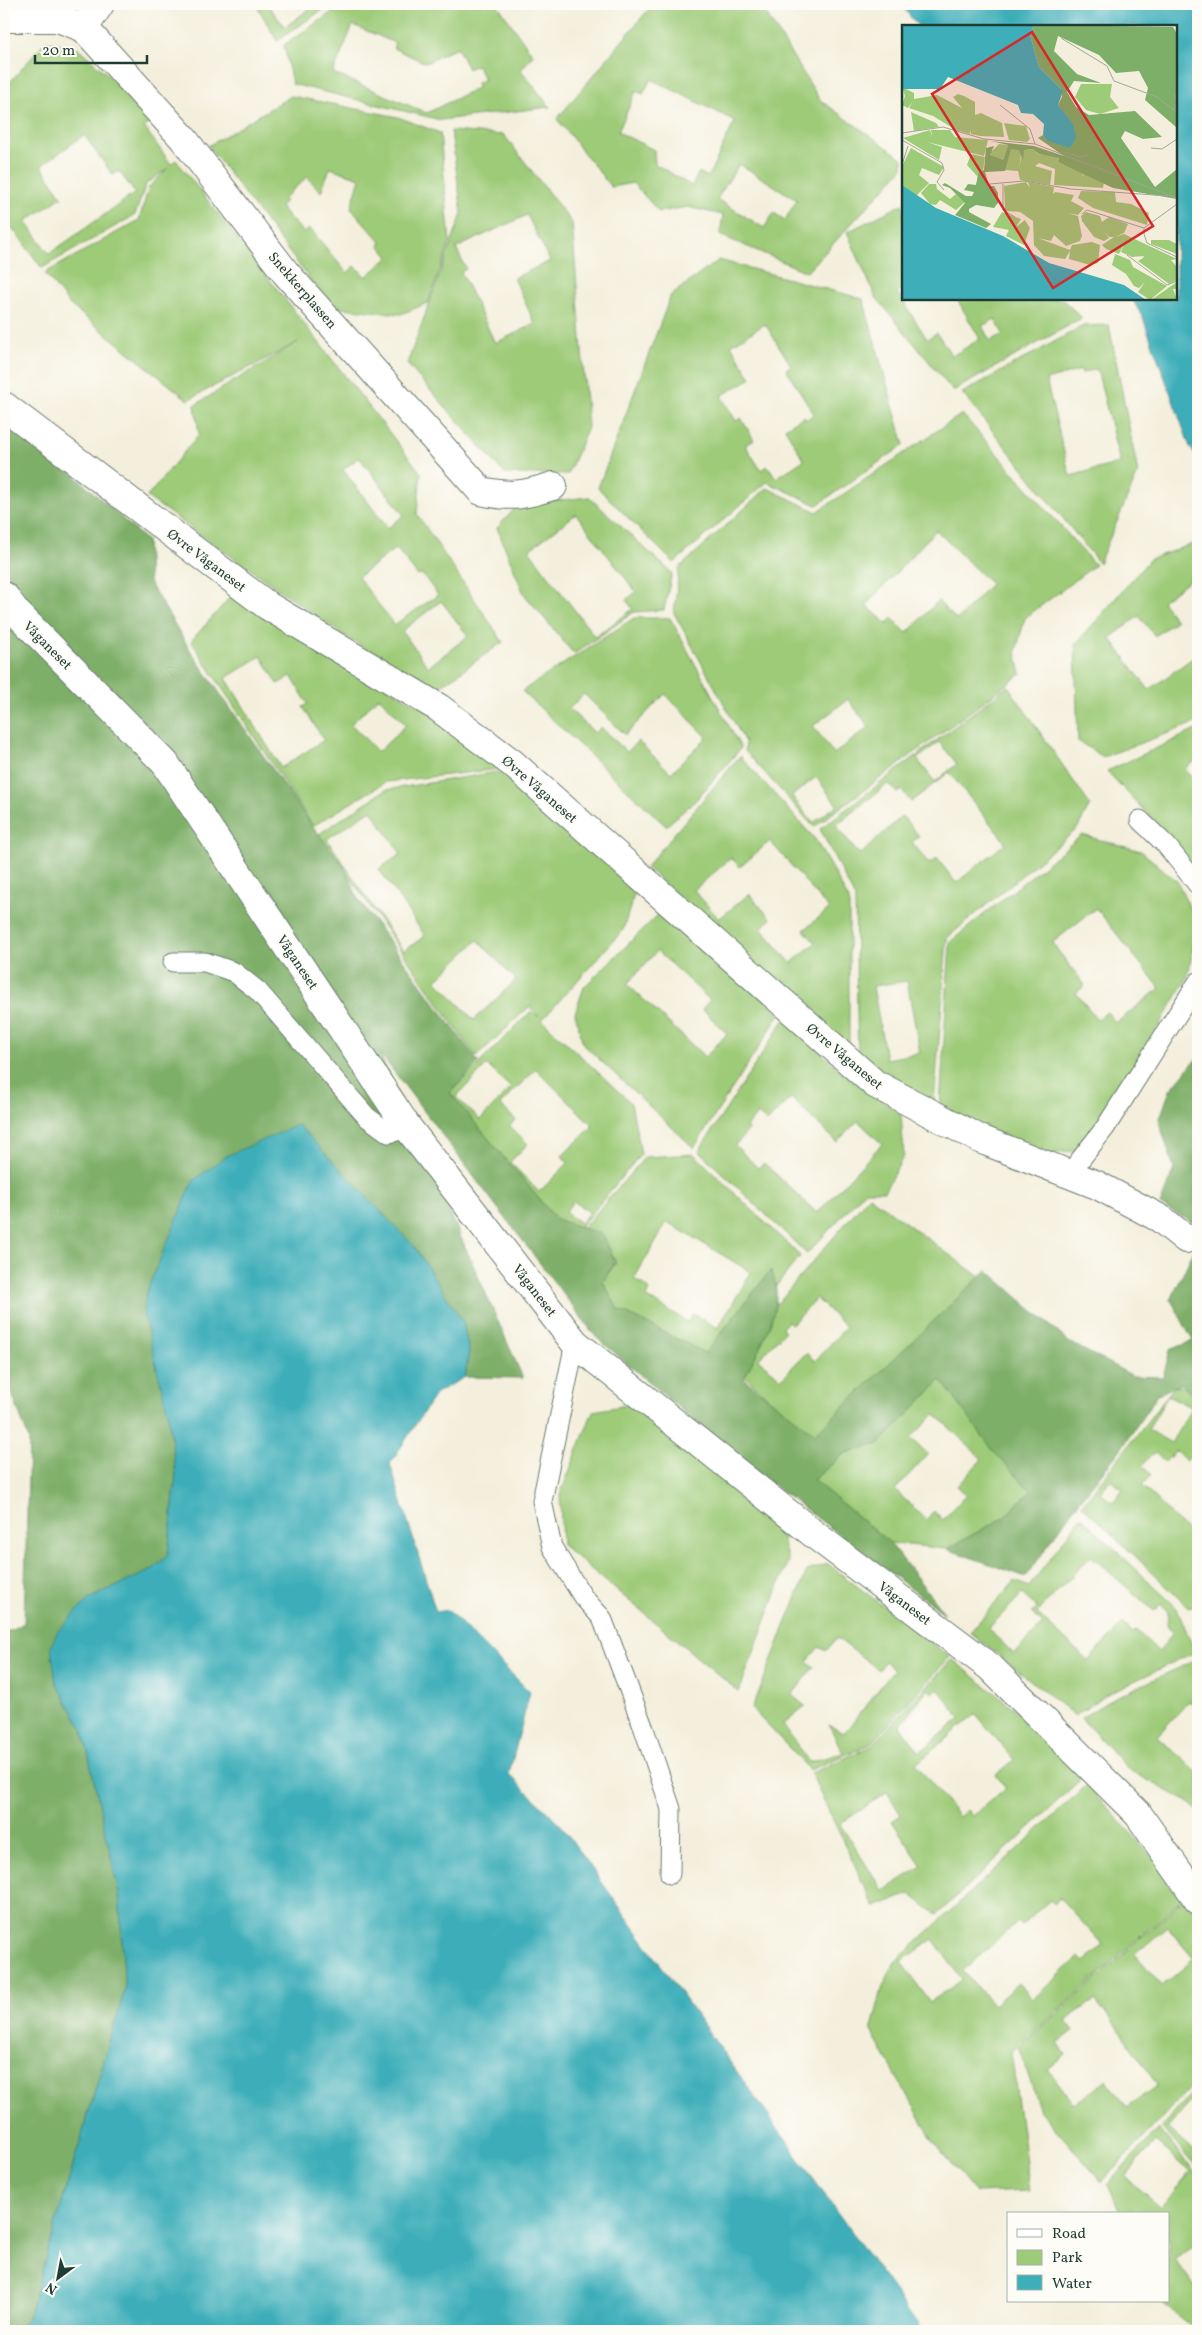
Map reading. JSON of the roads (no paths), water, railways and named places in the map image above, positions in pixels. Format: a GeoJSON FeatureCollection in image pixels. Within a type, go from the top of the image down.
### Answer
{"type":"FeatureCollection","features":[{"type":"Feature","properties":{"kind":"street"},"geometry":{"type":"LineString","coordinates":[[4,18],[58,18],[84,28],[100,4]]}},
{"type":"Feature","properties":{"kind":"street","name":"Snekkerplassen"},"geometry":{"type":"LineString","coordinates":[[84,28],[183,138],[285,272],[481,491],[506,496],[526,494],[553,486]]}},
{"type":"Feature","properties":{"kind":"street","name":"Øvre Våganeset"},"geometry":{"type":"LineString","coordinates":[[4,406],[268,606],[439,708],[512,764],[875,1084],[980,1139],[1097,1185],[1161,1219],[1186,1239]]}},
{"type":"Feature","properties":{"kind":"street","name":"Våganeset"},"geometry":{"type":"LineString","coordinates":[[4,596],[16,612],[165,763],[408,1128],[575,1343],[815,1536],[990,1667],[1138,1814],[1198,1900]]}},
{"type":"Feature","properties":{"kind":"lane"},"geometry":{"type":"LineString","coordinates":[[1140,820],[1166,846],[1198,884]]}},
{"type":"Feature","properties":{"kind":"lane"},"geometry":{"type":"LineString","coordinates":[[174,962],[205,962],[234,972],[258,991],[366,1116],[389,1133],[408,1128]]}},
{"type":"Feature","properties":{"kind":"lane"},"geometry":{"type":"LineString","coordinates":[[1068,1174],[1105,1128],[1198,982]]}},
{"type":"Feature","properties":{"kind":"lane"},"geometry":{"type":"LineString","coordinates":[[575,1343],[542,1501],[552,1548],[583,1598],[602,1618],[644,1729],[671,1809],[670,1874]]}},
{"type":"Feature","properties":{"kind":"water"},"geometry":{"type":"Polygon","coordinates":[[[900,4],[1198,4],[1198,460],[1190,447],[1143,318],[1133,300],[1177,300],[1177,25],[917,25],[900,4]]]}},
{"type":"Feature","properties":{"kind":"water"},"geometry":{"type":"Polygon","coordinates":[[[298,1125],[414,1246],[463,1322],[469,1352],[465,1377],[436,1393],[390,1464],[436,1612],[448,1610],[530,1692],[509,1774],[561,1825],[922,2331],[17,2331],[29,2315],[125,1989],[119,1893],[83,1730],[56,1682],[51,1647],[57,1632],[89,1599],[152,1570],[168,1555],[176,1475],[168,1414],[143,1312],[147,1290],[193,1181],[226,1156],[298,1125]]]}}]}
